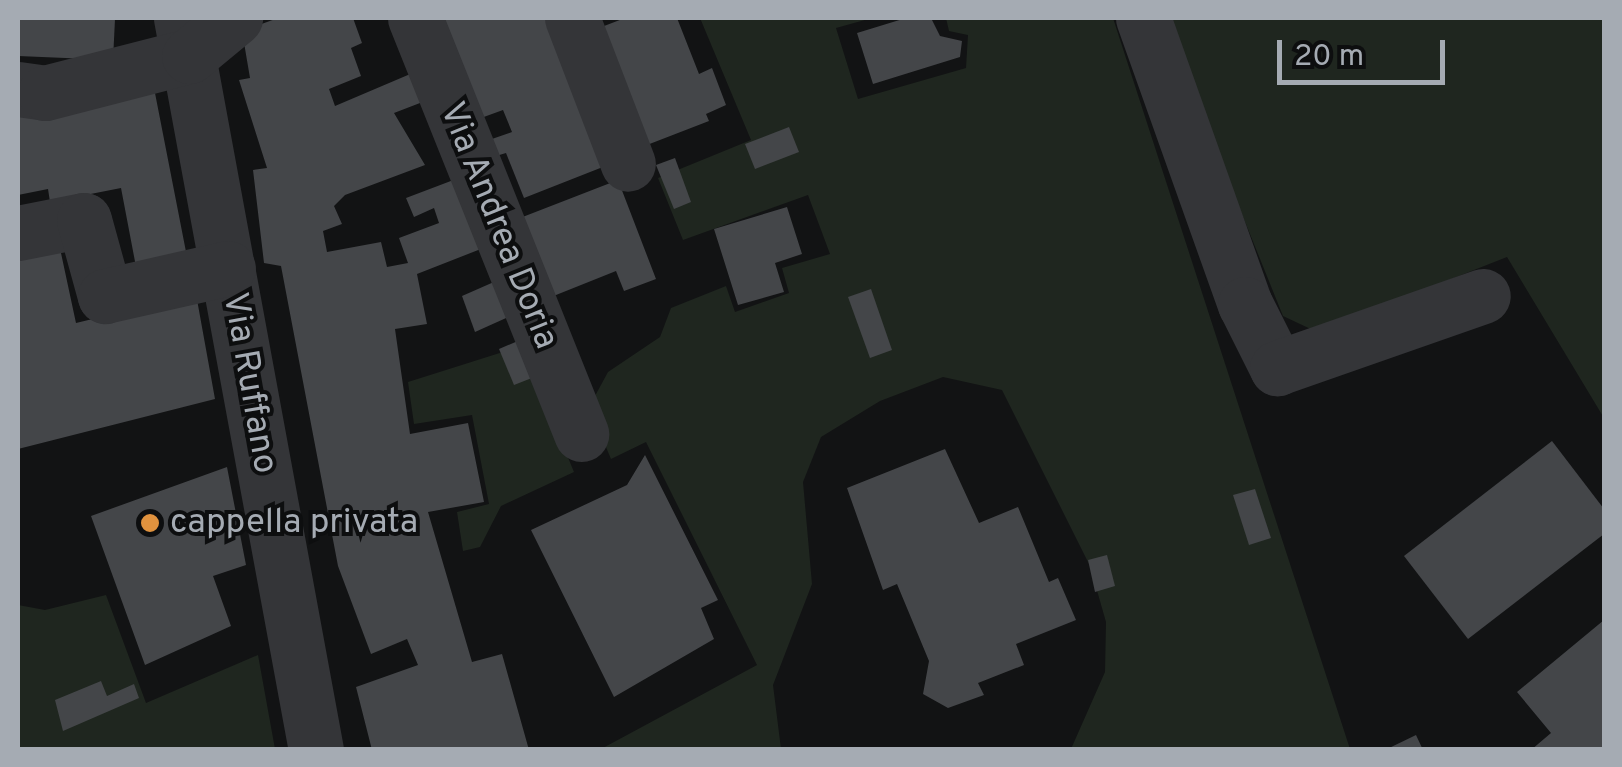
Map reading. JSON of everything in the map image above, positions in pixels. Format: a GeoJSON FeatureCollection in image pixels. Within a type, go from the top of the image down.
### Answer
{"type":"FeatureCollection","features":[{"type":"Feature","properties":{"kind":"street"},"geometry":{"type":"LineString","coordinates":[[18,89],[45,93],[236,18]]}},
{"type":"Feature","properties":{"kind":"street","name":"Via Andrea Doria"},"geometry":{"type":"LineString","coordinates":[[415,18],[580,434]]}},
{"type":"Feature","properties":{"kind":"street"},"geometry":{"type":"LineString","coordinates":[[572,18],[628,164]]}},
{"type":"Feature","properties":{"kind":"street"},"geometry":{"type":"LineString","coordinates":[[1142,18],[1245,304],[1277,368],[1483,296]]}},
{"type":"Feature","properties":{"kind":"street","name":"Via Ruffano"},"geometry":{"type":"LineString","coordinates":[[185,36],[316,750]]}},
{"type":"Feature","properties":{"kind":"street"},"geometry":{"type":"LineString","coordinates":[[18,233],[84,220],[105,296],[228,268]]}},
{"type":"Feature","properties":{"kind":"shaded area"},"geometry":{"type":"Polygon","coordinates":[[[700,18],[872,18],[836,28],[858,99],[966,68],[968,35],[949,31],[946,18],[1113,18],[1350,749],[1071,749],[1105,672],[1106,622],[1090,566],[1002,390],[943,377],[880,401],[821,437],[803,482],[812,584],[773,685],[781,749],[601,749],[757,665],[646,442],[611,459],[589,407],[608,372],[660,337],[671,308],[726,286],[735,312],[789,293],[782,268],[830,254],[808,195],[683,240],[658,178],[751,140],[700,18]]]}},
{"type":"Feature","properties":{"kind":"shaded area"},"geometry":{"type":"Polygon","coordinates":[[[1163,18],[1604,18],[1604,418],[1507,257],[1317,332],[1283,316],[1163,18]]]}},
{"type":"Feature","properties":{"kind":"shaded area"},"geometry":{"type":"Polygon","coordinates":[[[522,346],[574,472],[501,506],[480,547],[463,551],[457,512],[489,504],[472,415],[414,424],[408,382],[522,346]]]}},
{"type":"Feature","properties":{"kind":"shaded area"},"geometry":{"type":"Polygon","coordinates":[[[106,595],[146,703],[258,655],[275,749],[18,750],[18,605],[45,610],[106,595]]]}},
{"type":"Feature","properties":{"kind":"building"},"geometry":{"type":"Polygon","coordinates":[[[18,18],[115,19],[113,60],[18,56],[18,18]]]}},
{"type":"Feature","properties":{"kind":"building"},"geometry":{"type":"Polygon","coordinates":[[[278,18],[353,18],[362,43],[351,48],[361,76],[329,89],[335,106],[422,69],[433,98],[394,113],[425,165],[345,195],[334,206],[342,224],[323,231],[327,252],[381,242],[387,267],[408,263],[399,238],[439,223],[434,208],[414,217],[406,198],[464,176],[491,245],[417,274],[427,324],[395,329],[410,434],[468,423],[484,502],[428,512],[472,662],[502,654],[529,750],[372,750],[356,687],[418,665],[407,639],[371,654],[338,566],[281,266],[264,263],[253,170],[267,168],[239,80],[250,78],[242,31],[278,18]]]}},
{"type":"Feature","properties":{"kind":"building"},"geometry":{"type":"Polygon","coordinates":[[[442,18],[546,18],[613,163],[524,198],[506,153],[496,156],[489,140],[512,132],[503,110],[481,118],[442,18]]]}},
{"type":"Feature","properties":{"kind":"building"},"geometry":{"type":"Polygon","coordinates":[[[625,18],[677,18],[699,74],[712,68],[726,105],[706,114],[709,121],[634,150],[591,31],[625,18]]]}},
{"type":"Feature","properties":{"kind":"building"},"geometry":{"type":"Polygon","coordinates":[[[906,18],[931,18],[940,36],[962,41],[960,57],[873,84],[857,33],[906,18]]]}},
{"type":"Feature","properties":{"kind":"building"},"geometry":{"type":"Polygon","coordinates":[[[155,93],[188,262],[137,272],[121,188],[50,202],[48,189],[18,195],[18,101],[155,93]]]}},
{"type":"Feature","properties":{"kind":"building"},"geometry":{"type":"Polygon","coordinates":[[[789,127],[799,152],[755,169],[745,144],[789,127]]]}},
{"type":"Feature","properties":{"kind":"building"},"geometry":{"type":"Polygon","coordinates":[[[675,158],[691,202],[674,209],[656,165],[675,158]]]}},
{"type":"Feature","properties":{"kind":"building"},"geometry":{"type":"Polygon","coordinates":[[[618,180],[656,279],[624,291],[616,271],[551,297],[520,218],[618,180]]]}},
{"type":"Feature","properties":{"kind":"building"},"geometry":{"type":"Polygon","coordinates":[[[787,207],[802,254],[775,263],[784,292],[738,305],[714,229],[787,207]]]}},
{"type":"Feature","properties":{"kind":"building"},"geometry":{"type":"Polygon","coordinates":[[[58,239],[76,323],[196,294],[215,399],[18,449],[18,248],[58,239]]]}},
{"type":"Feature","properties":{"kind":"building"},"geometry":{"type":"Polygon","coordinates":[[[503,278],[517,313],[475,332],[462,296],[503,278]]]}},
{"type":"Feature","properties":{"kind":"building"},"geometry":{"type":"Polygon","coordinates":[[[871,289],[892,350],[870,358],[848,297],[871,289]]]}},
{"type":"Feature","properties":{"kind":"building"},"geometry":{"type":"Polygon","coordinates":[[[527,337],[542,374],[514,385],[499,349],[527,337]]]}},
{"type":"Feature","properties":{"kind":"building"},"geometry":{"type":"Polygon","coordinates":[[[1552,441],[1604,509],[1604,534],[1468,639],[1404,556],[1552,441]]]}},
{"type":"Feature","properties":{"kind":"building"},"geometry":{"type":"Polygon","coordinates":[[[945,449],[979,523],[1018,507],[1049,582],[1058,578],[1076,620],[1016,644],[1024,665],[978,683],[984,695],[948,708],[923,694],[929,661],[897,584],[883,590],[847,488],[945,449]]]}},
{"type":"Feature","properties":{"kind":"building"},"geometry":{"type":"Polygon","coordinates":[[[645,455],[718,600],[701,608],[714,639],[614,697],[531,530],[627,485],[645,455]]]}},
{"type":"Feature","properties":{"kind":"building"},"geometry":{"type":"Polygon","coordinates":[[[227,467],[246,565],[213,576],[231,626],[145,665],[91,516],[227,467]]]}},
{"type":"Feature","properties":{"kind":"building"},"geometry":{"type":"Polygon","coordinates":[[[1255,489],[1271,538],[1249,545],[1233,495],[1255,489]]]}},
{"type":"Feature","properties":{"kind":"building"},"geometry":{"type":"Polygon","coordinates":[[[1107,555],[1115,586],[1095,592],[1088,560],[1107,555]]]}},
{"type":"Feature","properties":{"kind":"building"},"geometry":{"type":"Polygon","coordinates":[[[1604,620],[1604,750],[1531,750],[1551,733],[1517,692],[1604,620]]]}},
{"type":"Feature","properties":{"kind":"building"},"geometry":{"type":"Polygon","coordinates":[[[101,681],[107,696],[134,684],[139,698],[63,731],[55,700],[101,681]]]}},
{"type":"Feature","properties":{"kind":"building"},"geometry":{"type":"Polygon","coordinates":[[[1416,735],[1423,750],[1385,750],[1416,735]]]}},
{"type":"Feature","properties":{"kind":"place","name":"cappella privata"},"geometry":{"type":"Point","coordinates":[150,523]}}]}
